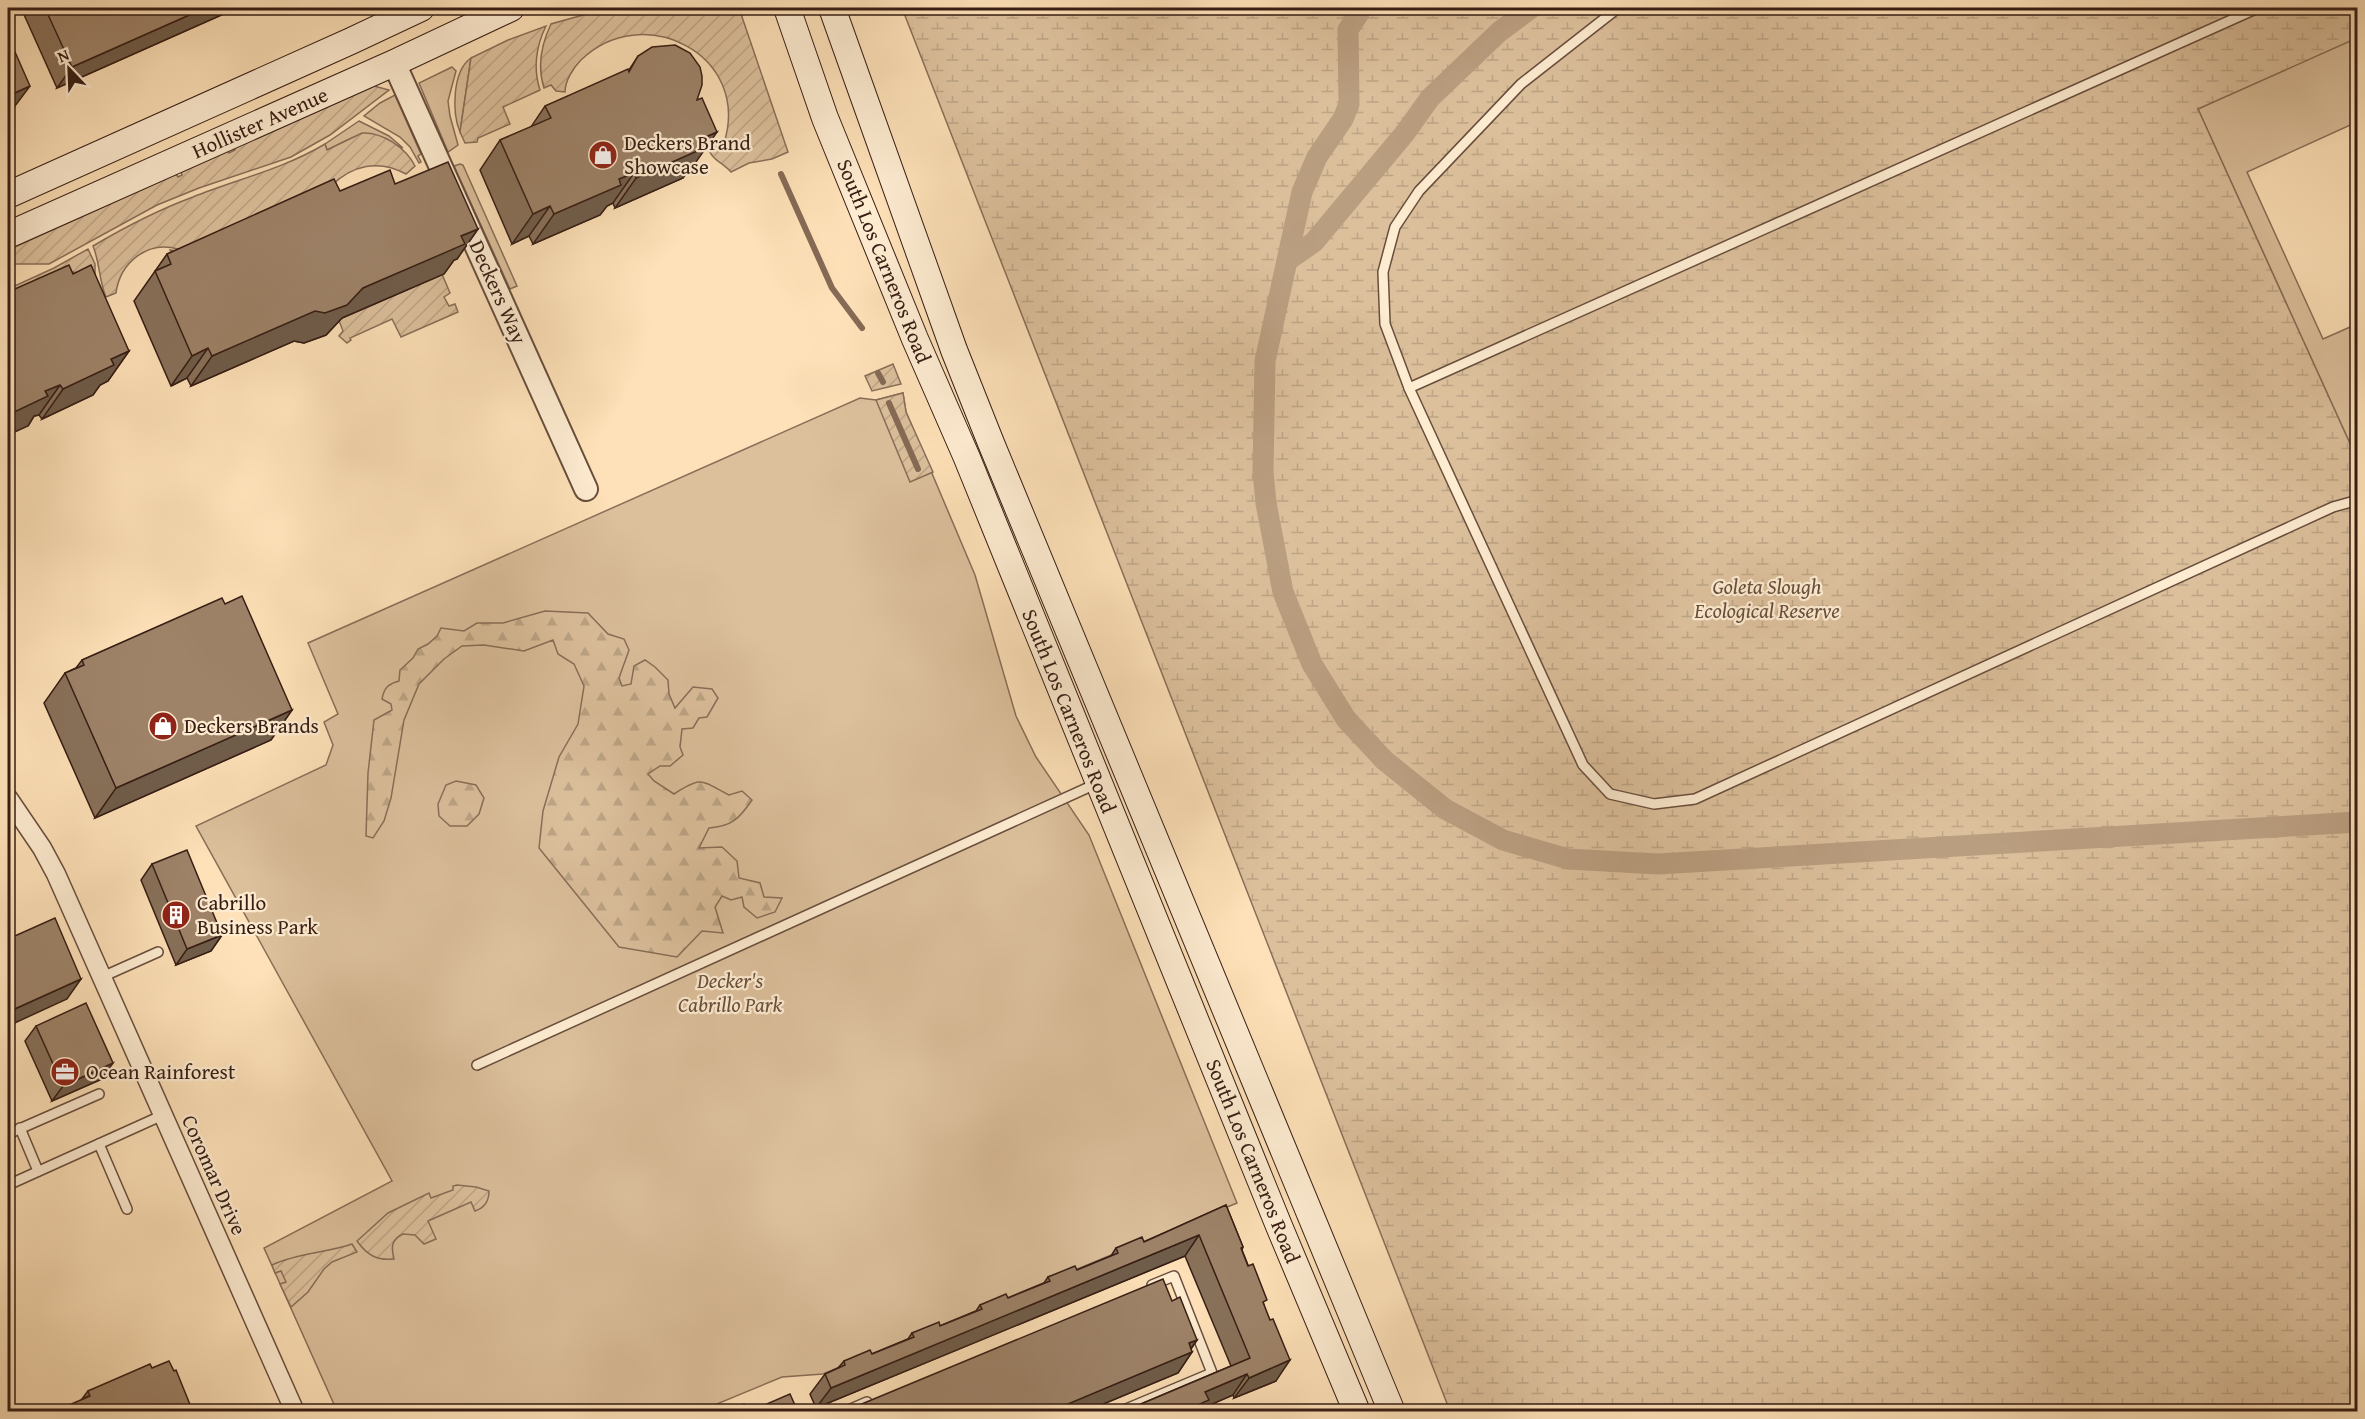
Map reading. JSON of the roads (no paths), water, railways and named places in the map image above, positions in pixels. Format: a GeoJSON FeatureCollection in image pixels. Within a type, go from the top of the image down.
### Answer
{"type":"FeatureCollection","features":[{"type":"Feature","properties":{"kind":"main road","name":"Hollister Avenue"},"geometry":{"type":"LineString","coordinates":[[8,195],[351,42],[421,8]]}},
{"type":"Feature","properties":{"kind":"main road","name":"Hollister Avenue"},"geometry":{"type":"LineString","coordinates":[[8,235],[394,63],[511,8]]}},
{"type":"Feature","properties":{"kind":"main road","name":"South Los Carneros Road"},"geometry":{"type":"LineString","coordinates":[[787,8],[825,118],[915,339],[967,458],[1098,783],[1358,1412]]}},
{"type":"Feature","properties":{"kind":"main road","name":"South Los Carneros Road"},"geometry":{"type":"LineString","coordinates":[[832,8],[954,350],[991,443],[1392,1412]]}},
{"type":"Feature","properties":{"kind":"street","name":"Deckers Way"},"geometry":{"type":"LineString","coordinates":[[394,63],[586,489]]}},
{"type":"Feature","properties":{"kind":"street","name":"Coromar Drive"},"geometry":{"type":"LineString","coordinates":[[8,798],[42,848],[56,874],[295,1412]]}},
{"type":"Feature","properties":{"kind":"lane"},"geometry":{"type":"LineString","coordinates":[[1618,8],[1521,84],[1419,190],[1395,227],[1383,272],[1385,324],[1409,388],[1583,765],[1610,794],[1654,804],[1695,799],[2333,507],[2358,500]]}},
{"type":"Feature","properties":{"kind":"lane"},"geometry":{"type":"LineString","coordinates":[[1409,388],[2258,8]]}},
{"type":"Feature","properties":{"kind":"lane"},"geometry":{"type":"LineString","coordinates":[[477,1065],[1098,783]]}},
{"type":"Feature","properties":{"kind":"lane"},"geometry":{"type":"LineString","coordinates":[[102,977],[158,952]]}},
{"type":"Feature","properties":{"kind":"lane"},"geometry":{"type":"LineString","coordinates":[[8,1134],[99,1094]]}},
{"type":"Feature","properties":{"kind":"lane"},"geometry":{"type":"LineString","coordinates":[[8,1185],[163,1115]]}},
{"type":"Feature","properties":{"kind":"lane"},"geometry":{"type":"LineString","coordinates":[[20,1128],[38,1171]]}},
{"type":"Feature","properties":{"kind":"lane"},"geometry":{"type":"LineString","coordinates":[[99,1144],[127,1209]]}},
{"type":"Feature","properties":{"kind":"lane"},"geometry":{"type":"LineString","coordinates":[[1119,1412],[1212,1373],[1174,1276],[1141,1289]]}},
{"type":"Feature","properties":{"kind":"lane"},"geometry":{"type":"LineString","coordinates":[[844,1412],[878,1398]]}},
{"type":"Feature","properties":{"kind":"waterway"},"geometry":{"type":"LineString","coordinates":[[1362,8],[1348,30],[1349,104],[1343,119],[1317,157],[1302,192],[1265,361],[1263,472],[1266,503],[1283,592],[1312,664],[1346,719],[1384,760],[1445,809],[1503,840],[1568,859],[1658,864],[2358,822]]}},
{"type":"Feature","properties":{"kind":"waterway"},"geometry":{"type":"LineString","coordinates":[[1287,261],[1314,242],[1405,133],[1430,98],[1499,32],[1531,8]]}},
{"type":"Feature","properties":{"kind":"waterway"},"geometry":{"type":"LineString","coordinates":[[781,174],[832,288],[862,328]]}},
{"type":"Feature","properties":{"kind":"waterway"},"geometry":{"type":"LineString","coordinates":[[878,373],[883,382]]}},
{"type":"Feature","properties":{"kind":"waterway"},"geometry":{"type":"LineString","coordinates":[[889,403],[918,469]]}},
{"type":"Feature","properties":{"kind":"place","name":"Deckers Brand Showcase"},"geometry":{"type":"Point","coordinates":[603,155]}},
{"type":"Feature","properties":{"kind":"place","name":"Deckers Brands"},"geometry":{"type":"Point","coordinates":[163,726]}},
{"type":"Feature","properties":{"kind":"place","name":"Cabrillo Business Park"},"geometry":{"type":"Point","coordinates":[176,915]}},
{"type":"Feature","properties":{"kind":"place","name":"Ocean Rainforest"},"geometry":{"type":"Point","coordinates":[65,1072]}},
{"type":"Feature","properties":{"kind":"park label","name":"Goleta Slough Ecological Reserve"},"geometry":{"type":"Point","coordinates":[1767,599]}},
{"type":"Feature","properties":{"kind":"park label","name":"Decker's Cabrillo Park"},"geometry":{"type":"Point","coordinates":[730,993]}}]}
